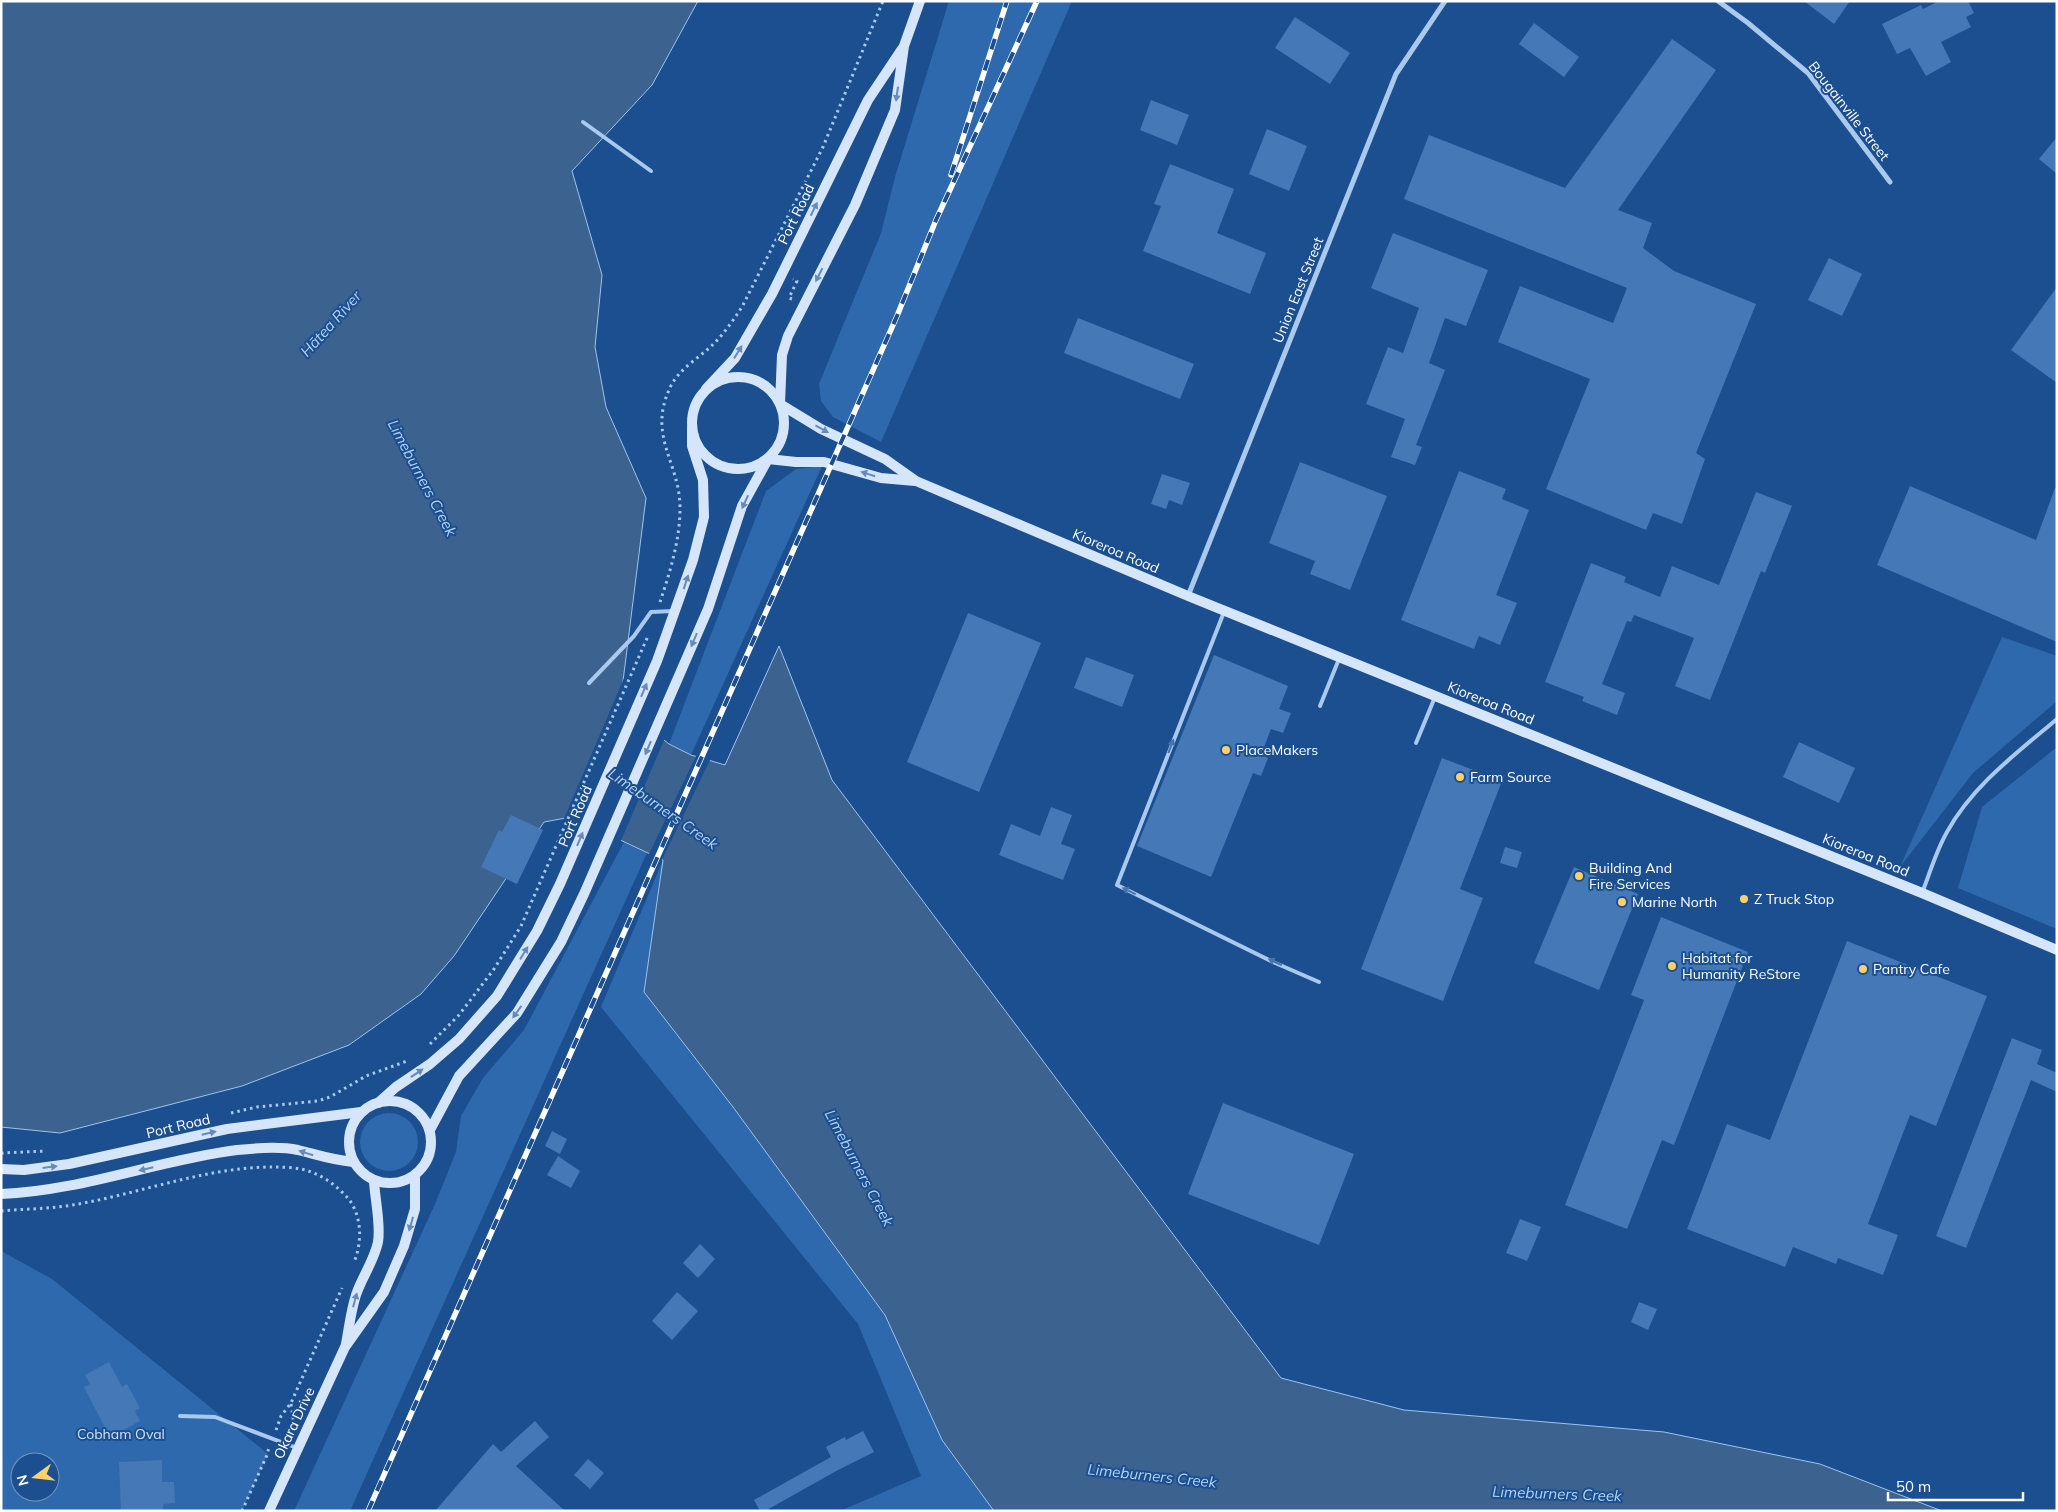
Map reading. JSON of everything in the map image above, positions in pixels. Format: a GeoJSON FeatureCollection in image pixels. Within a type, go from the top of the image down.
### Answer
{"type":"FeatureCollection","features":[{"type":"Feature","properties":{"kind":"main road","name":"Port Road"},"geometry":{"type":"LineString","coordinates":[[430,1130],[459,1076],[516,1013],[561,942],[584,894],[708,609],[742,506],[768,459],[778,448],[783,434],[784,418],[780,404],[782,355],[788,336],[855,205],[895,110],[904,46],[920,1]]}},
{"type":"Feature","properties":{"kind":"main road","name":"Port Road"},"geometry":{"type":"LineString","coordinates":[[378,1102],[430,1064],[459,1039],[497,996],[537,931],[560,884],[657,661],[693,560],[704,516],[704,480],[692,446],[692,414],[697,400],[735,358],[772,294],[868,100],[904,46]]}},
{"type":"Feature","properties":{"kind":"main road"},"geometry":{"type":"LineString","coordinates":[[706,389],[718,381],[732,376],[747,377],[761,382],[772,391],[780,404]]}},
{"type":"Feature","properties":{"kind":"main road","name":"Kioreroa Road"},"geometry":{"type":"LineString","coordinates":[[780,404],[821,429],[884,459],[916,481],[1224,611],[1436,695],[2057,950]]}},
{"type":"Feature","properties":{"kind":"main road","name":"Port Road"},"geometry":{"type":"LineString","coordinates":[[692,428],[695,442],[703,454],[714,463],[727,469],[741,470],[755,467],[768,459]]}},
{"type":"Feature","properties":{"kind":"main road","name":"Kioreroa Road"},"geometry":{"type":"LineString","coordinates":[[768,459],[824,462],[881,478],[916,481]]}},
{"type":"Feature","properties":{"kind":"main road"},"geometry":{"type":"LineString","coordinates":[[394,1101],[410,1106],[419,1112],[430,1130],[431,1150],[423,1169],[415,1176],[396,1184],[384,1184],[366,1176],[353,1162],[349,1149],[349,1136],[361,1112],[378,1102],[394,1101]]}},
{"type":"Feature","properties":{"kind":"main road","name":"Port Road"},"geometry":{"type":"LineString","coordinates":[[1,1169],[24,1170],[69,1164],[227,1129],[361,1112]]}},
{"type":"Feature","properties":{"kind":"main road"},"geometry":{"type":"LineString","coordinates":[[1,1194],[24,1193],[77,1184],[237,1150],[272,1148],[296,1150],[329,1160],[353,1162]]}},
{"type":"Feature","properties":{"kind":"main road","name":"Okara Drive"},"geometry":{"type":"LineString","coordinates":[[269,1511],[345,1347],[384,1292],[404,1246],[415,1209],[415,1176]]}},
{"type":"Feature","properties":{"kind":"main road","name":"Okara Drive"},"geometry":{"type":"LineString","coordinates":[[345,1347],[356,1295],[369,1270],[378,1241],[379,1229],[374,1181]]}},
{"type":"Feature","properties":{"kind":"street","name":"Union East Street"},"geometry":{"type":"LineString","coordinates":[[1188,596],[1396,74],[1445,1]]}},
{"type":"Feature","properties":{"kind":"street","name":"Bougainville Street"},"geometry":{"type":"LineString","coordinates":[[1718,1],[1748,23],[1808,73],[1890,182]]}},
{"type":"Feature","properties":{"kind":"lane"},"geometry":{"type":"LineString","coordinates":[[583,122],[652,170]]}},
{"type":"Feature","properties":{"kind":"lane"},"geometry":{"type":"LineString","coordinates":[[589,683],[634,636],[651,612],[676,611]]}},
{"type":"Feature","properties":{"kind":"lane"},"geometry":{"type":"LineString","coordinates":[[1224,611],[1117,885],[1273,962],[1319,982]]}},
{"type":"Feature","properties":{"kind":"lane"},"geometry":{"type":"LineString","coordinates":[[1320,706],[1339,657]]}},
{"type":"Feature","properties":{"kind":"lane"},"geometry":{"type":"LineString","coordinates":[[1416,743],[1436,695]]}},
{"type":"Feature","properties":{"kind":"lane"},"geometry":{"type":"LineString","coordinates":[[1922,893],[1945,834],[1966,802],[1995,772],[2057,718]]}},
{"type":"Feature","properties":{"kind":"lane"},"geometry":{"type":"LineString","coordinates":[[180,1416],[215,1417],[297,1448]]}},
{"type":"Feature","properties":{"kind":"path"},"geometry":{"type":"LineString","coordinates":[[427,1046],[459,1015],[494,969],[521,926],[641,654]]}},
{"type":"Feature","properties":{"kind":"path"},"geometry":{"type":"LineString","coordinates":[[229,1113],[257,1107],[318,1101],[330,1097],[366,1076],[407,1062],[413,1056]]}},
{"type":"Feature","properties":{"kind":"path"},"geometry":{"type":"LineString","coordinates":[[1,1153],[52,1151]]}},
{"type":"Feature","properties":{"kind":"path"},"geometry":{"type":"LineString","coordinates":[[1,1211],[66,1206],[242,1168],[284,1167],[310,1171],[335,1184],[351,1201],[358,1216],[360,1232],[358,1248],[351,1268]]}},
{"type":"Feature","properties":{"kind":"path"},"geometry":{"type":"LineString","coordinates":[[242,1511],[267,1455],[272,1438],[282,1416],[291,1403],[343,1286]]}},
{"type":"Feature","properties":{"kind":"green space"},"geometry":{"type":"Polygon","coordinates":[[[949,1],[1072,1],[881,442],[833,417],[821,401],[819,384],[881,233],[895,177],[949,1]]]}},
{"type":"Feature","properties":{"kind":"green space"},"geometry":{"type":"Polygon","coordinates":[[[822,466],[691,755],[669,744],[766,491],[796,469],[822,466]]]}},
{"type":"Feature","properties":{"kind":"green space"},"geometry":{"type":"Polygon","coordinates":[[[2002,637],[2057,656],[2057,701],[1973,773],[1900,867],[2002,637]]]}},
{"type":"Feature","properties":{"kind":"green space"},"geometry":{"type":"Polygon","coordinates":[[[2057,747],[2057,929],[1958,888],[1982,807],[2057,747]]]}},
{"type":"Feature","properties":{"kind":"green space"},"geometry":{"type":"Polygon","coordinates":[[[624,842],[647,853],[350,1511],[294,1511],[435,1204],[456,1152],[461,1116],[483,1078],[524,1030],[624,842]]]}},
{"type":"Feature","properties":{"kind":"green space"},"geometry":{"type":"Polygon","coordinates":[[[663,860],[644,992],[733,1107],[885,1315],[942,1440],[994,1511],[840,1511],[921,1476],[858,1324],[601,1007],[663,860]]]}},
{"type":"Feature","properties":{"kind":"green space"},"geometry":{"type":"Polygon","coordinates":[[[389,1113],[400,1115],[410,1121],[416,1131],[418,1142],[416,1153],[410,1163],[400,1169],[389,1171],[378,1169],[368,1163],[362,1153],[360,1142],[362,1131],[368,1121],[378,1115],[389,1113]]]}},
{"type":"Feature","properties":{"kind":"green space","name":"Cobham Oval"},"geometry":{"type":"Polygon","coordinates":[[[1,1251],[52,1279],[268,1454],[242,1511],[1,1511],[1,1251]]]}},
{"type":"Feature","properties":{"kind":"water"},"geometry":{"type":"Polygon","coordinates":[[[1,1],[698,1],[652,85],[572,171],[602,275],[595,347],[606,407],[646,498],[620,705],[669,744],[691,755],[725,765],[779,646],[832,780],[1281,1378],[1404,1410],[1664,1432],[1820,1464],[1942,1511],[994,1511],[942,1440],[885,1315],[733,1107],[644,992],[663,860],[571,817],[544,822],[454,956],[421,994],[349,1045],[242,1086],[60,1133],[1,1127],[1,1]]]}},
{"type":"Feature","properties":{"kind":"pier"},"geometry":{"type":"Polygon","coordinates":[[[627,671],[623,704],[665,738],[620,843],[570,819],[563,821],[627,671]]]}},
{"type":"Feature","properties":{"kind":"pier"},"geometry":{"type":"Polygon","coordinates":[[[697,754],[711,758],[660,864],[660,862],[648,856],[697,754]]]}},
{"type":"Feature","properties":{"kind":"building"},"geometry":{"type":"Polygon","coordinates":[[[1804,1],[1850,1],[1834,24],[1804,1]]]}},
{"type":"Feature","properties":{"kind":"building"},"geometry":{"type":"Polygon","coordinates":[[[1939,1],[1968,1],[1974,13],[1966,17],[1971,27],[1941,42],[1951,62],[1926,76],[1910,48],[1897,54],[1882,24],[1921,5],[1923,9],[1939,1]]]}},
{"type":"Feature","properties":{"kind":"building"},"geometry":{"type":"Polygon","coordinates":[[[1295,17],[1350,53],[1330,84],[1275,48],[1295,17]]]}},
{"type":"Feature","properties":{"kind":"building"},"geometry":{"type":"Polygon","coordinates":[[[1534,23],[1579,57],[1564,77],[1519,44],[1534,23]]]}},
{"type":"Feature","properties":{"kind":"building"},"geometry":{"type":"Polygon","coordinates":[[[1672,39],[1716,70],[1618,210],[1652,223],[1643,248],[1674,271],[1756,304],[1696,453],[1705,459],[1682,524],[1653,513],[1646,530],[1546,489],[1590,379],[1498,342],[1520,286],[1613,323],[1627,288],[1404,199],[1429,135],[1565,188],[1672,39]]]}},
{"type":"Feature","properties":{"kind":"building"},"geometry":{"type":"Polygon","coordinates":[[[1151,100],[1189,115],[1177,145],[1140,130],[1151,100]]]}},
{"type":"Feature","properties":{"kind":"building"},"geometry":{"type":"Polygon","coordinates":[[[1267,129],[1307,146],[1289,191],[1249,174],[1267,129]]]}},
{"type":"Feature","properties":{"kind":"building"},"geometry":{"type":"Polygon","coordinates":[[[2057,137],[2057,174],[2039,159],[2057,137]]]}},
{"type":"Feature","properties":{"kind":"building"},"geometry":{"type":"Polygon","coordinates":[[[1170,164],[1234,189],[1217,233],[1266,253],[1250,294],[1143,251],[1161,206],[1154,204],[1170,164]]]}},
{"type":"Feature","properties":{"kind":"building"},"geometry":{"type":"Polygon","coordinates":[[[1393,233],[1488,270],[1466,326],[1445,318],[1429,363],[1445,370],[1416,445],[1422,447],[1415,465],[1391,457],[1405,419],[1366,404],[1388,347],[1403,353],[1419,308],[1371,288],[1393,233]]]}},
{"type":"Feature","properties":{"kind":"building"},"geometry":{"type":"Polygon","coordinates":[[[1829,258],[1862,274],[1842,316],[1808,300],[1829,258]]]}},
{"type":"Feature","properties":{"kind":"building"},"geometry":{"type":"Polygon","coordinates":[[[2057,287],[2057,383],[2011,350],[2057,287]]]}},
{"type":"Feature","properties":{"kind":"building"},"geometry":{"type":"Polygon","coordinates":[[[1078,318],[1194,364],[1180,399],[1064,353],[1078,318]]]}},
{"type":"Feature","properties":{"kind":"building"},"geometry":{"type":"Polygon","coordinates":[[[1300,462],[1387,496],[1350,590],[1310,574],[1315,561],[1269,543],[1300,462]]]}},
{"type":"Feature","properties":{"kind":"building"},"geometry":{"type":"Polygon","coordinates":[[[1459,471],[1506,489],[1502,499],[1529,510],[1496,595],[1517,603],[1500,645],[1479,636],[1474,649],[1401,620],[1459,471]]]}},
{"type":"Feature","properties":{"kind":"building"},"geometry":{"type":"Polygon","coordinates":[[[1162,474],[1190,483],[1182,505],[1169,500],[1166,509],[1151,504],[1162,474]]]}},
{"type":"Feature","properties":{"kind":"building"},"geometry":{"type":"Polygon","coordinates":[[[1910,486],[2036,540],[2055,488],[2057,488],[2057,642],[1877,565],[1910,486]]]}},
{"type":"Feature","properties":{"kind":"building"},"geometry":{"type":"Polygon","coordinates":[[[1756,492],[1792,506],[1765,573],[1761,571],[1710,700],[1675,686],[1694,638],[1634,615],[1631,622],[1627,621],[1602,684],[1625,693],[1617,715],[1582,701],[1584,697],[1545,682],[1591,563],[1626,577],[1624,582],[1660,597],[1672,566],[1719,585],[1756,492]]]}},
{"type":"Feature","properties":{"kind":"building"},"geometry":{"type":"Polygon","coordinates":[[[968,613],[1041,643],[979,792],[907,762],[968,613]]]}},
{"type":"Feature","properties":{"kind":"building"},"geometry":{"type":"Polygon","coordinates":[[[1214,655],[1288,686],[1279,709],[1291,713],[1283,733],[1271,729],[1261,755],[1268,758],[1261,776],[1253,773],[1211,877],[1137,846],[1214,655]]]}},
{"type":"Feature","properties":{"kind":"building"},"geometry":{"type":"Polygon","coordinates":[[[1086,657],[1134,675],[1122,707],[1074,688],[1086,657]]]}},
{"type":"Feature","properties":{"kind":"building"},"geometry":{"type":"Polygon","coordinates":[[[1799,742],[1855,768],[1839,803],[1783,777],[1799,742]]]}},
{"type":"Feature","properties":{"kind":"building"},"geometry":{"type":"Polygon","coordinates":[[[1442,758],[1502,781],[1460,889],[1483,898],[1443,1001],[1361,969],[1442,758]]]}},
{"type":"Feature","properties":{"kind":"building"},"geometry":{"type":"Polygon","coordinates":[[[1051,807],[1072,815],[1061,844],[1075,849],[1063,880],[999,855],[1011,824],[1040,836],[1051,807]]]}},
{"type":"Feature","properties":{"kind":"building"},"geometry":{"type":"Polygon","coordinates":[[[511,815],[543,830],[517,884],[481,867],[499,830],[502,832],[511,815]]]}},
{"type":"Feature","properties":{"kind":"building"},"geometry":{"type":"Polygon","coordinates":[[[1505,847],[1522,852],[1517,868],[1500,863],[1505,847]]]}},
{"type":"Feature","properties":{"kind":"building"},"geometry":{"type":"Polygon","coordinates":[[[1574,867],[1638,894],[1599,990],[1534,963],[1574,867]]]}},
{"type":"Feature","properties":{"kind":"building"},"geometry":{"type":"Polygon","coordinates":[[[1661,917],[1748,952],[1674,1145],[1662,1140],[1627,1229],[1565,1205],[1644,1000],[1631,995],[1661,917]]]}},
{"type":"Feature","properties":{"kind":"building"},"geometry":{"type":"Polygon","coordinates":[[[1847,941],[1987,996],[1936,1126],[1910,1115],[1868,1224],[1898,1235],[1883,1275],[1838,1258],[1836,1264],[1793,1247],[1785,1267],[1687,1229],[1727,1124],[1770,1140],[1847,941]]]}},
{"type":"Feature","properties":{"kind":"building"},"geometry":{"type":"Polygon","coordinates":[[[2012,1038],[2042,1050],[2037,1064],[2057,1073],[2057,1092],[2031,1080],[1966,1248],[1936,1236],[2012,1038]]]}},
{"type":"Feature","properties":{"kind":"building"},"geometry":{"type":"Polygon","coordinates":[[[1223,1103],[1354,1154],[1319,1245],[1188,1194],[1223,1103]]]}},
{"type":"Feature","properties":{"kind":"building"},"geometry":{"type":"Polygon","coordinates":[[[552,1131],[567,1139],[560,1154],[545,1146],[552,1131]]]}},
{"type":"Feature","properties":{"kind":"building"},"geometry":{"type":"Polygon","coordinates":[[[558,1156],[580,1171],[571,1188],[547,1175],[558,1156]]]}},
{"type":"Feature","properties":{"kind":"building"},"geometry":{"type":"Polygon","coordinates":[[[1520,1219],[1541,1227],[1527,1261],[1506,1253],[1520,1219]]]}},
{"type":"Feature","properties":{"kind":"building"},"geometry":{"type":"Polygon","coordinates":[[[700,1244],[715,1259],[698,1278],[683,1263],[700,1244]]]}},
{"type":"Feature","properties":{"kind":"building"},"geometry":{"type":"Polygon","coordinates":[[[677,1292],[698,1311],[672,1340],[652,1321],[677,1292]]]}},
{"type":"Feature","properties":{"kind":"building"},"geometry":{"type":"Polygon","coordinates":[[[1639,1302],[1657,1309],[1648,1330],[1631,1322],[1639,1302]]]}},
{"type":"Feature","properties":{"kind":"building"},"geometry":{"type":"Polygon","coordinates":[[[109,1362],[122,1387],[127,1384],[140,1408],[135,1411],[140,1421],[110,1437],[84,1387],[90,1384],[85,1375],[109,1362]]]}},
{"type":"Feature","properties":{"kind":"building"},"geometry":{"type":"Polygon","coordinates":[[[535,1421],[549,1437],[516,1466],[565,1511],[435,1511],[493,1444],[501,1452],[535,1421]]]}},
{"type":"Feature","properties":{"kind":"building"},"geometry":{"type":"Polygon","coordinates":[[[863,1431],[874,1452],[765,1511],[760,1511],[754,1500],[831,1457],[826,1447],[845,1437],[846,1440],[863,1431]]]}},
{"type":"Feature","properties":{"kind":"building"},"geometry":{"type":"Polygon","coordinates":[[[588,1459],[604,1473],[590,1489],[574,1475],[588,1459]]]}},
{"type":"Feature","properties":{"kind":"building"},"geometry":{"type":"Polygon","coordinates":[[[162,1460],[162,1482],[174,1482],[175,1503],[163,1504],[163,1511],[121,1511],[119,1462],[162,1460]]]}},
{"type":"Feature","properties":{"kind":"railway"},"geometry":{"type":"LineString","coordinates":[[951,175],[1007,1]]}},
{"type":"Feature","properties":{"kind":"railway"},"geometry":{"type":"LineString","coordinates":[[368,1511],[897,316],[936,220],[1037,1]]}},
{"type":"Feature","properties":{"kind":"place","name":"PlaceMakers"},"geometry":{"type":"Point","coordinates":[1226,750]}},
{"type":"Feature","properties":{"kind":"place","name":"Farm Source"},"geometry":{"type":"Point","coordinates":[1460,777]}},
{"type":"Feature","properties":{"kind":"place","name":"Building And Fire Services"},"geometry":{"type":"Point","coordinates":[1579,876]}},
{"type":"Feature","properties":{"kind":"place","name":"Z Truck Stop"},"geometry":{"type":"Point","coordinates":[1744,899]}},
{"type":"Feature","properties":{"kind":"place","name":"Marine North"},"geometry":{"type":"Point","coordinates":[1622,902]}},
{"type":"Feature","properties":{"kind":"place","name":"Habitat for Humanity ReStore"},"geometry":{"type":"Point","coordinates":[1672,966]}},
{"type":"Feature","properties":{"kind":"place","name":"Pantry Cafe"},"geometry":{"type":"Point","coordinates":[1863,969]}},
{"type":"Feature","properties":{"kind":"water label","name":"Hātea River"},"geometry":{"type":"Point","coordinates":[331,324]}},
{"type":"Feature","properties":{"kind":"water label","name":"Limeburners Creek"},"geometry":{"type":"Point","coordinates":[422,478]}},
{"type":"Feature","properties":{"kind":"water label","name":"Limeburners Creek"},"geometry":{"type":"Point","coordinates":[663,809]}},
{"type":"Feature","properties":{"kind":"water label","name":"Limeburners Creek"},"geometry":{"type":"Point","coordinates":[859,1168]}},
{"type":"Feature","properties":{"kind":"water label","name":"Limeburners Creek"},"geometry":{"type":"Point","coordinates":[1152,1476]}},
{"type":"Feature","properties":{"kind":"water label","name":"Limeburners Creek"},"geometry":{"type":"Point","coordinates":[1557,1494]}}]}
